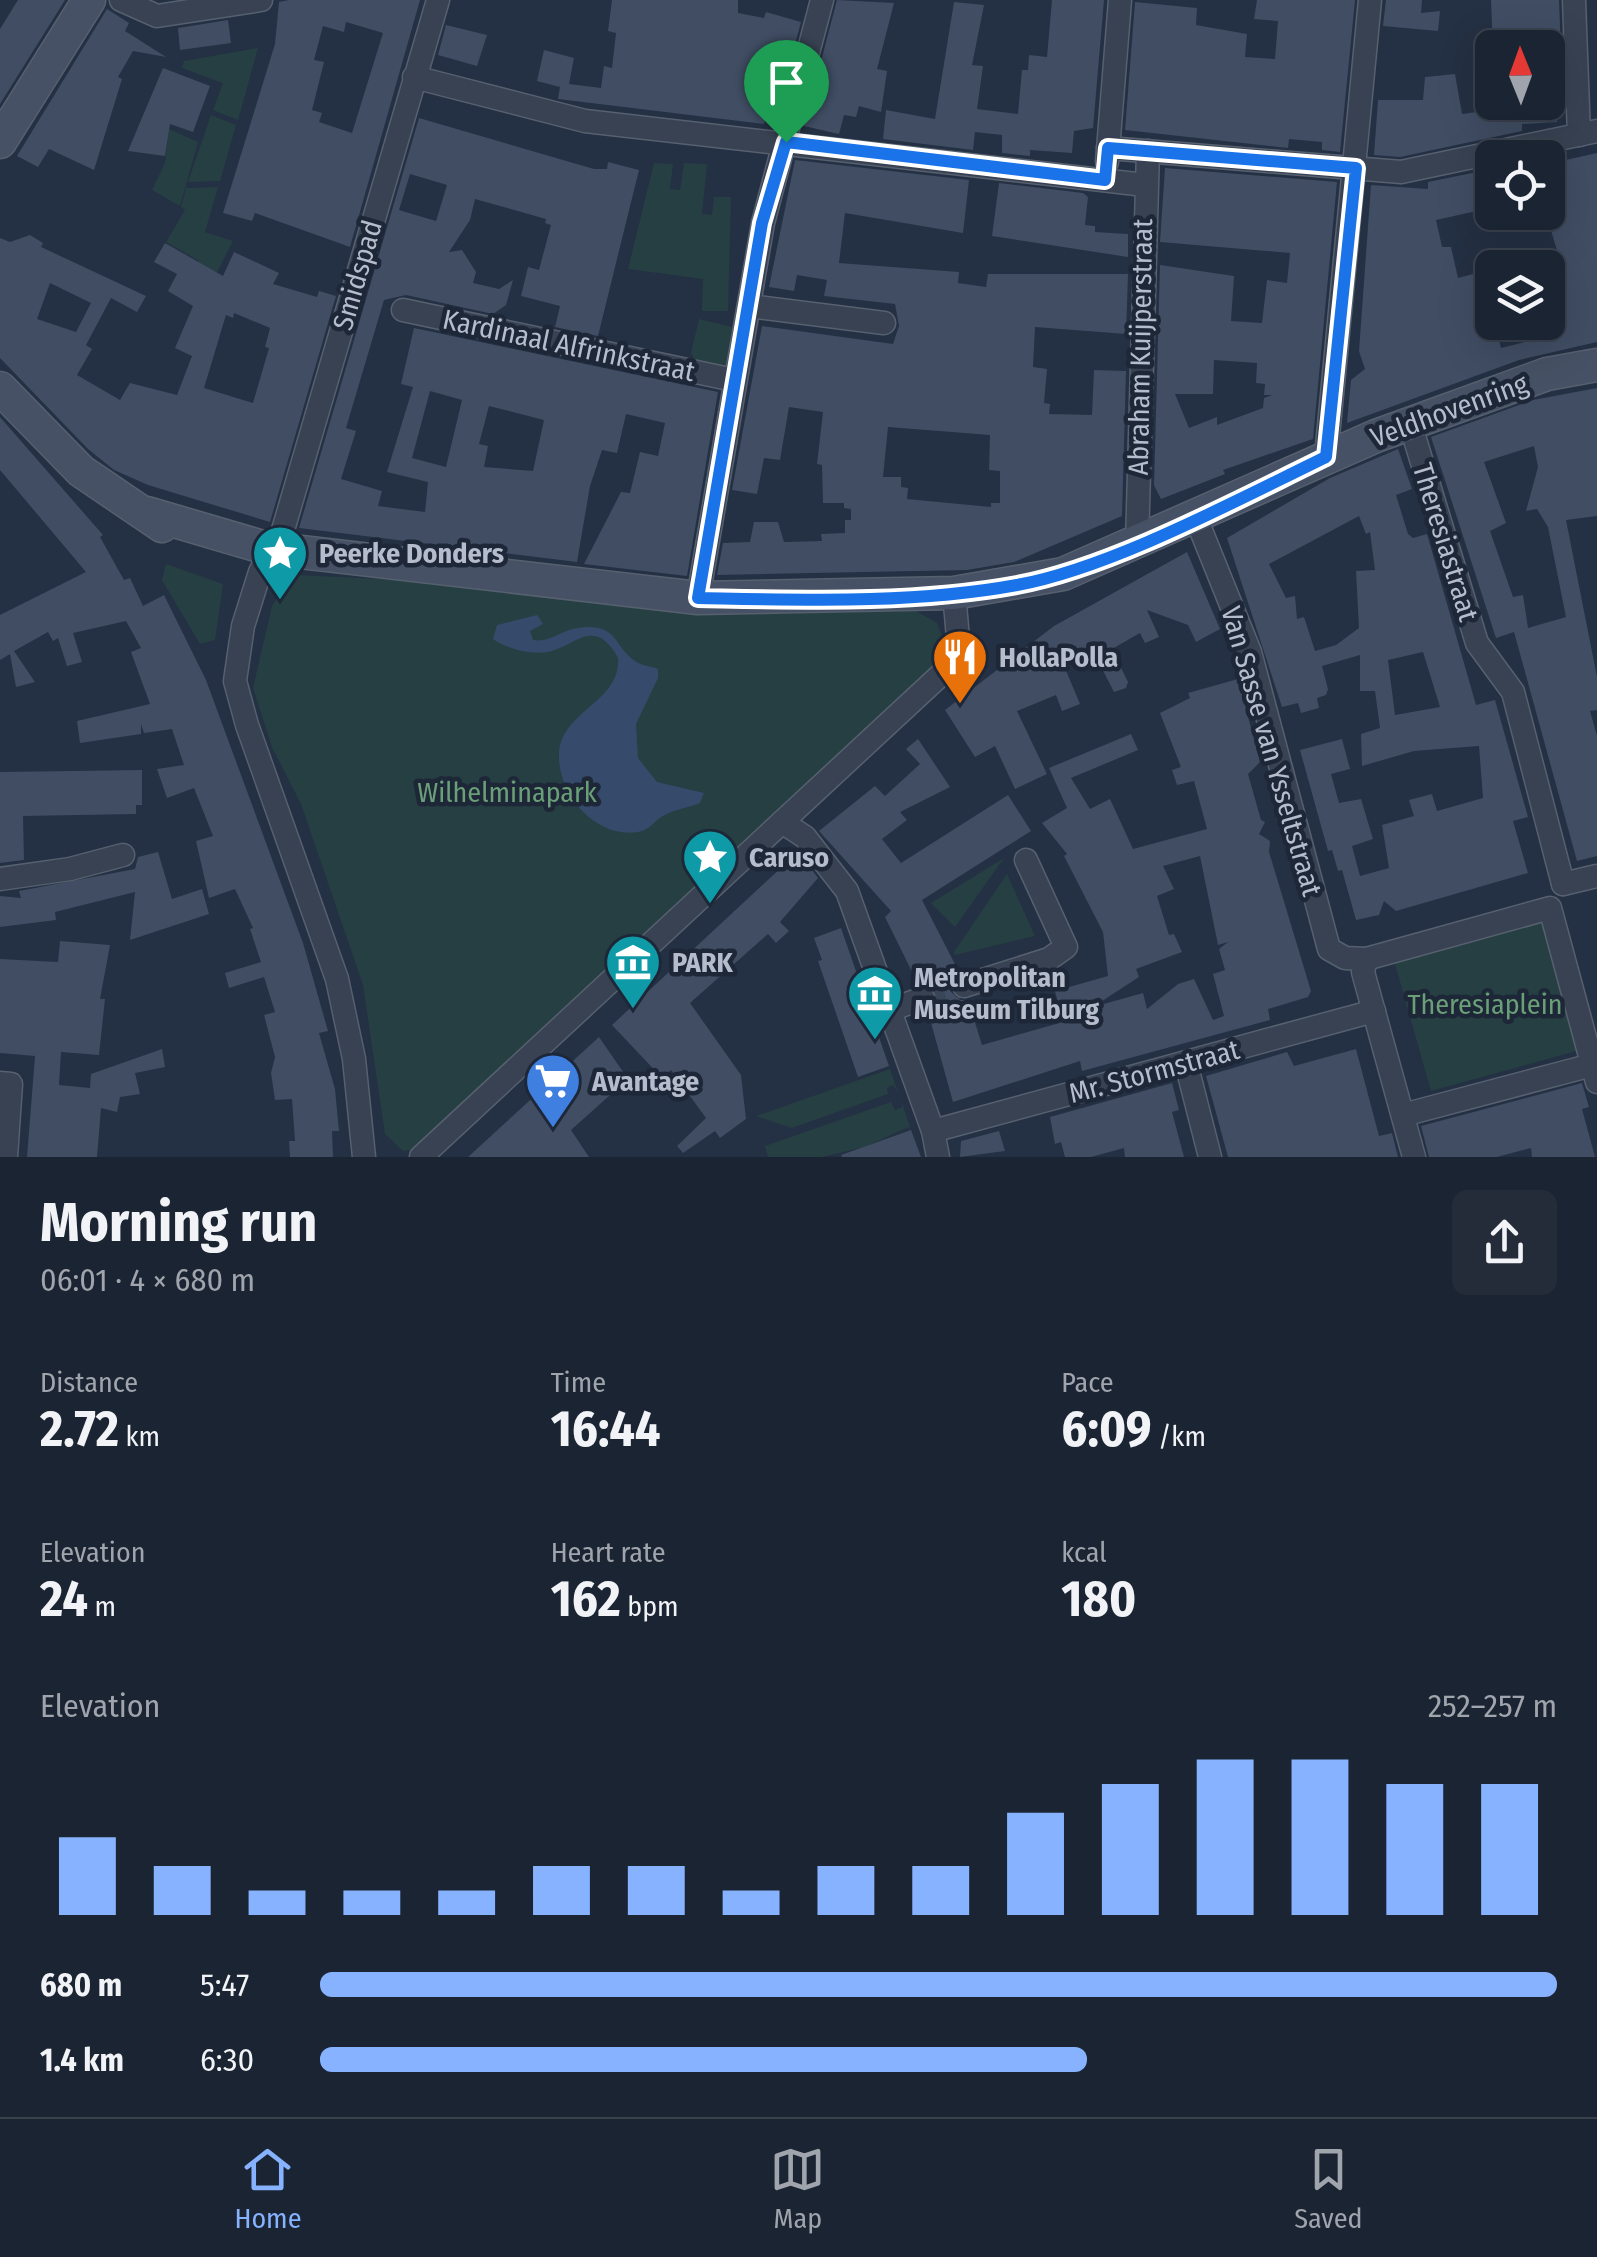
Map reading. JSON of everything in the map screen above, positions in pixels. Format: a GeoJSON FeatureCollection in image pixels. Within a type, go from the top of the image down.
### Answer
{"type":"FeatureCollection","features":[{"type":"Feature","properties":{"kind":"street"},"geometry":{"type":"LineString","coordinates":[[0,142],[89,0]]}},
{"type":"Feature","properties":{"kind":"street"},"geometry":{"type":"LineString","coordinates":[[120,0],[158,16],[262,0]]}},
{"type":"Feature","properties":{"kind":"street","name":"Smidspad"},"geometry":{"type":"LineString","coordinates":[[270,555],[438,0]]}},
{"type":"Feature","properties":{"kind":"street"},"geometry":{"type":"LineString","coordinates":[[698,598],[762,223],[822,0]]}},
{"type":"Feature","properties":{"kind":"street"},"geometry":{"type":"LineString","coordinates":[[1105,180],[1120,0]]}},
{"type":"Feature","properties":{"kind":"street"},"geometry":{"type":"LineString","coordinates":[[1326,457],[1370,0]]}},
{"type":"Feature","properties":{"kind":"street"},"geometry":{"type":"LineString","coordinates":[[1108,148],[1401,172],[1588,133],[1574,0]]}},
{"type":"Feature","properties":{"kind":"street"},"geometry":{"type":"LineString","coordinates":[[414,77],[585,121],[1145,185]]}},
{"type":"Feature","properties":{"kind":"street","name":"Abraham Kuijperstraat"},"geometry":{"type":"LineString","coordinates":[[1137,544],[1148,151]]}},
{"type":"Feature","properties":{"kind":"street"},"geometry":{"type":"LineString","coordinates":[[749,306],[884,323]]}},
{"type":"Feature","properties":{"kind":"street","name":"Kardinaal Alfrinkstraat"},"geometry":{"type":"LineString","coordinates":[[403,310],[734,380]]}},
{"type":"Feature","properties":{"kind":"street","name":"Veldhovenring"},"geometry":{"type":"LineString","coordinates":[[1196,518],[1410,422],[1547,374],[1597,366]]}},
{"type":"Feature","properties":{"kind":"street"},"geometry":{"type":"LineString","coordinates":[[0,388],[81,471],[122,502],[270,555],[338,554],[370,562],[698,598],[954,594],[1063,574],[1196,518]]}},
{"type":"Feature","properties":{"kind":"street","name":"Theresiastraat"},"geometry":{"type":"LineString","coordinates":[[1410,422],[1477,643],[1513,692],[1563,884]]}},
{"type":"Feature","properties":{"kind":"street","name":"Van Sasse van Ysseltstraat"},"geometry":{"type":"LineString","coordinates":[[1196,518],[1250,652],[1330,948],[1346,958],[1366,958]]}},
{"type":"Feature","properties":{"kind":"street"},"geometry":{"type":"LineString","coordinates":[[270,555],[238,645],[234,665],[238,698],[337,980],[354,1059],[364,1157]]}},
{"type":"Feature","properties":{"kind":"street"},"geometry":{"type":"LineString","coordinates":[[421,1157],[948,668],[958,638],[954,594]]}},
{"type":"Feature","properties":{"kind":"street"},"geometry":{"type":"LineString","coordinates":[[782,822],[805,837],[847,891],[933,1131],[938,1157]]}},
{"type":"Feature","properties":{"kind":"street"},"geometry":{"type":"LineString","coordinates":[[0,878],[70,869],[123,855]]}},
{"type":"Feature","properties":{"kind":"street"},"geometry":{"type":"LineString","coordinates":[[964,986],[1049,960],[1066,947],[1026,860]]}},
{"type":"Feature","properties":{"kind":"street"},"geometry":{"type":"LineString","coordinates":[[1403,1115],[1595,1073],[1550,908],[1563,884],[1597,876]]}},
{"type":"Feature","properties":{"kind":"street"},"geometry":{"type":"LineString","coordinates":[[1414,1157],[1363,972],[1366,958],[1550,908]]}},
{"type":"Feature","properties":{"kind":"street"},"geometry":{"type":"LineString","coordinates":[[890,1010],[923,998]]}},
{"type":"Feature","properties":{"kind":"street","name":"Mr. Stormstraat"},"geometry":{"type":"LineString","coordinates":[[933,1131],[1374,1012]]}},
{"type":"Feature","properties":{"kind":"street"},"geometry":{"type":"LineString","coordinates":[[1186,1063],[1210,1157]]}},
{"type":"Feature","properties":{"kind":"street"},"geometry":{"type":"LineString","coordinates":[[0,1083],[11,1084],[4,1130],[6,1157]]}},
{"type":"Feature","properties":{"kind":"green space"},"geometry":{"type":"Polygon","coordinates":[[[258,48],[238,120],[213,110],[223,83],[182,68],[184,61],[258,48]]]}},
{"type":"Feature","properties":{"kind":"green space"},"geometry":{"type":"Polygon","coordinates":[[[211,115],[236,125],[220,181],[188,182],[211,115]]]}},
{"type":"Feature","properties":{"kind":"green space"},"geometry":{"type":"Polygon","coordinates":[[[169,129],[198,142],[180,206],[152,190],[165,163],[169,129]]]}},
{"type":"Feature","properties":{"kind":"green space"},"geometry":{"type":"Polygon","coordinates":[[[654,163],[673,164],[670,189],[680,190],[684,163],[707,164],[702,214],[712,215],[714,197],[731,197],[728,311],[702,311],[703,279],[628,269],[654,163]]]}},
{"type":"Feature","properties":{"kind":"green space"},"geometry":{"type":"Polygon","coordinates":[[[218,187],[205,232],[233,241],[212,282],[193,273],[199,261],[166,242],[185,210],[181,207],[186,188],[218,187]]]}},
{"type":"Feature","properties":{"kind":"green space"},"geometry":{"type":"Polygon","coordinates":[[[699,319],[732,327],[725,369],[696,362],[691,353],[699,319]]]}},
{"type":"Feature","properties":{"kind":"green space"},"geometry":{"type":"Polygon","coordinates":[[[166,564],[223,584],[215,640],[200,644],[162,580],[166,564]]]}},
{"type":"Feature","properties":{"kind":"green space","name":"Wilhelminapark"},"geometry":{"type":"Polygon","coordinates":[[[297,575],[405,580],[711,615],[916,611],[937,623],[944,641],[941,659],[413,1150],[403,1151],[385,1134],[363,985],[301,804],[272,747],[253,688],[272,606],[284,584],[297,575]]]}},
{"type":"Feature","properties":{"kind":"green space"},"geometry":{"type":"Polygon","coordinates":[[[1004,858],[955,927],[931,903],[1004,858]]]}},
{"type":"Feature","properties":{"kind":"green space"},"geometry":{"type":"Polygon","coordinates":[[[1007,874],[1035,936],[955,955],[954,952],[1007,874]]]}},
{"type":"Feature","properties":{"kind":"green space","name":"Theresiaplein"},"geometry":{"type":"Polygon","coordinates":[[[1542,918],[1577,1051],[1431,1091],[1393,957],[1542,918]]]}},
{"type":"Feature","properties":{"kind":"green space"},"geometry":{"type":"Polygon","coordinates":[[[890,1069],[898,1092],[893,1085],[887,1088],[888,1094],[792,1128],[756,1116],[890,1069]]]}},
{"type":"Feature","properties":{"kind":"green space"},"geometry":{"type":"Polygon","coordinates":[[[901,1100],[911,1130],[909,1127],[864,1147],[822,1157],[768,1157],[765,1146],[891,1102],[895,1110],[902,1107],[901,1100]]]}},
{"type":"Feature","properties":{"kind":"water"},"geometry":{"type":"Polygon","coordinates":[[[537,615],[543,624],[530,631],[533,640],[545,640],[578,628],[601,629],[635,661],[658,669],[658,678],[636,724],[638,758],[657,782],[704,793],[700,803],[667,814],[638,832],[607,828],[582,810],[564,783],[559,753],[570,726],[610,685],[618,658],[601,638],[592,636],[541,653],[505,646],[493,639],[497,625],[537,615]]]}},
{"type":"Feature","properties":{"kind":"building"},"geometry":{"type":"Polygon","coordinates":[[[18,0],[65,0],[0,104],[0,29],[18,0]]]}},
{"type":"Feature","properties":{"kind":"building"},"geometry":{"type":"Polygon","coordinates":[[[420,0],[350,247],[255,213],[252,221],[223,213],[275,44],[279,2],[420,0]],[[346,22],[344,32],[323,26],[314,60],[324,62],[312,110],[322,113],[319,122],[352,133],[383,33],[346,22]]]}},
{"type":"Feature","properties":{"kind":"building"},"geometry":{"type":"Polygon","coordinates":[[[612,0],[738,0],[738,13],[764,18],[766,12],[801,22],[776,116],[767,113],[764,124],[558,99],[560,87],[537,81],[544,50],[574,58],[569,84],[601,88],[604,66],[612,68],[616,33],[608,31],[612,0]]]}},
{"type":"Feature","properties":{"kind":"building"},"geometry":{"type":"Polygon","coordinates":[[[837,0],[894,3],[877,69],[887,71],[881,112],[859,106],[856,117],[844,115],[839,134],[804,126],[837,0]]]}},
{"type":"Feature","properties":{"kind":"building"},"geometry":{"type":"Polygon","coordinates":[[[1052,0],[1104,0],[1093,128],[1074,131],[1072,153],[1002,153],[1002,135],[975,132],[973,150],[883,139],[886,110],[935,119],[954,2],[984,5],[972,65],[983,66],[977,109],[1018,114],[1022,70],[1028,70],[1029,55],[1047,57],[1052,0]]]}},
{"type":"Feature","properties":{"kind":"building"},"geometry":{"type":"Polygon","coordinates":[[[1257,0],[1355,0],[1340,152],[1322,150],[1322,142],[1289,139],[1288,148],[1125,130],[1135,2],[1197,8],[1196,25],[1247,34],[1245,57],[1275,59],[1278,21],[1254,19],[1257,0]]]}},
{"type":"Feature","properties":{"kind":"building"},"geometry":{"type":"Polygon","coordinates":[[[1386,0],[1422,0],[1421,13],[1440,11],[1438,31],[1383,26],[1386,0]]]}},
{"type":"Feature","properties":{"kind":"building"},"geometry":{"type":"Polygon","coordinates":[[[1491,0],[1559,0],[1560,30],[1492,30],[1491,0]]]}},
{"type":"Feature","properties":{"kind":"building"},"geometry":{"type":"Polygon","coordinates":[[[107,9],[129,23],[125,31],[166,57],[133,51],[118,77],[122,79],[94,170],[49,149],[38,167],[17,156],[107,9]]]}},
{"type":"Feature","properties":{"kind":"building"},"geometry":{"type":"Polygon","coordinates":[[[228,20],[231,43],[180,50],[178,28],[228,20]]]}},
{"type":"Feature","properties":{"kind":"building"},"geometry":{"type":"Polygon","coordinates":[[[446,25],[487,35],[477,66],[438,55],[446,25]]]}},
{"type":"Feature","properties":{"kind":"building"},"geometry":{"type":"Polygon","coordinates":[[[163,68],[210,86],[193,132],[170,124],[165,156],[128,151],[163,68]]]}},
{"type":"Feature","properties":{"kind":"building"},"geometry":{"type":"Polygon","coordinates":[[[1455,74],[1462,114],[1475,112],[1475,120],[1557,122],[1522,124],[1522,131],[1400,157],[1374,155],[1378,100],[1423,100],[1425,77],[1455,74]]]}},
{"type":"Feature","properties":{"kind":"building"},"geometry":{"type":"Polygon","coordinates":[[[419,118],[594,169],[607,169],[608,162],[639,170],[598,336],[555,327],[560,306],[521,296],[528,267],[539,270],[551,225],[545,223],[546,219],[475,199],[470,220],[449,252],[462,250],[476,272],[473,283],[499,289],[513,280],[506,305],[493,314],[406,295],[384,300],[346,428],[356,431],[341,479],[382,491],[378,506],[425,512],[428,482],[387,472],[413,387],[401,384],[414,328],[718,392],[687,576],[584,564],[621,492],[630,493],[640,452],[658,456],[665,423],[626,414],[617,453],[602,450],[590,486],[577,562],[299,528],[419,118]],[[410,174],[399,210],[436,221],[447,185],[410,174]],[[430,391],[412,458],[446,467],[462,400],[430,391]],[[489,406],[479,444],[488,446],[484,467],[533,471],[544,420],[489,406]]]}},
{"type":"Feature","properties":{"kind":"building"},"geometry":{"type":"Polygon","coordinates":[[[1597,153],[1597,342],[1519,360],[1347,423],[1351,380],[1365,369],[1359,351],[1371,185],[1428,189],[1428,182],[1475,172],[1475,211],[1436,220],[1442,247],[1451,247],[1458,278],[1475,274],[1475,340],[1499,340],[1501,348],[1533,340],[1565,340],[1565,250],[1557,250],[1551,230],[1565,230],[1565,160],[1597,153]]]}},
{"type":"Feature","properties":{"kind":"building"},"geometry":{"type":"Polygon","coordinates":[[[795,160],[969,180],[963,233],[845,213],[839,263],[959,272],[958,283],[986,287],[988,274],[1128,274],[1126,334],[1035,327],[1033,367],[1047,369],[1044,403],[1050,404],[1049,414],[1092,415],[1094,370],[1126,371],[1122,516],[1014,562],[967,570],[717,575],[723,543],[750,542],[754,522],[778,522],[784,542],[822,541],[821,534],[845,533],[845,520],[851,520],[851,509],[844,508],[844,503],[823,503],[822,465],[817,464],[823,412],[789,407],[780,460],[764,458],[757,494],[732,490],[762,326],[893,344],[899,326],[895,304],[824,296],[827,280],[797,275],[794,291],[769,287],[795,160]],[[888,427],[883,477],[901,477],[901,487],[908,488],[907,499],[991,507],[991,503],[1000,503],[1000,471],[989,470],[990,435],[888,427]]]}},
{"type":"Feature","properties":{"kind":"building"},"geometry":{"type":"Polygon","coordinates":[[[1165,168],[1337,182],[1313,439],[1223,470],[1225,474],[1161,499],[1154,485],[1160,265],[1234,276],[1231,321],[1262,323],[1267,280],[1287,283],[1290,253],[1160,242],[1165,168]],[[1214,360],[1213,394],[1175,394],[1189,428],[1217,417],[1217,425],[1263,408],[1264,398],[1272,395],[1264,395],[1265,384],[1256,383],[1257,363],[1214,360]]]}},
{"type":"Feature","properties":{"kind":"building"},"geometry":{"type":"Polygon","coordinates":[[[999,183],[1083,193],[1088,197],[1085,225],[1095,226],[1095,232],[1128,234],[1128,257],[992,236],[999,183]]]}},
{"type":"Feature","properties":{"kind":"building"},"geometry":{"type":"Polygon","coordinates":[[[30,235],[43,243],[41,247],[146,296],[137,312],[111,298],[86,345],[92,349],[77,375],[120,400],[130,383],[177,395],[192,356],[175,348],[193,306],[168,291],[177,274],[154,262],[165,243],[223,276],[234,252],[279,273],[273,284],[317,297],[319,291],[336,296],[270,522],[148,485],[114,470],[88,449],[0,358],[0,238],[10,242],[30,235]],[[50,283],[37,319],[76,332],[91,303],[50,283]],[[234,313],[233,318],[226,315],[204,388],[253,403],[269,348],[265,347],[270,328],[234,313]]]}},
{"type":"Feature","properties":{"kind":"building"},"geometry":{"type":"Polygon","coordinates":[[[1597,388],[1597,516],[1566,520],[1597,677],[1597,710],[1590,711],[1597,736],[1597,856],[1577,861],[1514,632],[1496,638],[1431,437],[1533,400],[1597,388]],[[1534,446],[1484,462],[1506,523],[1490,531],[1513,597],[1523,595],[1528,628],[1566,617],[1548,527],[1537,509],[1526,511],[1538,467],[1534,446]]]}},
{"type":"Feature","properties":{"kind":"building"},"geometry":{"type":"Polygon","coordinates":[[[0,417],[103,535],[100,537],[124,580],[130,578],[143,606],[164,595],[206,680],[303,943],[328,1031],[319,1033],[335,1089],[339,1131],[332,1131],[333,1157],[290,1157],[289,1141],[295,1141],[292,1099],[275,1100],[271,1073],[275,1057],[264,1015],[275,1012],[264,977],[229,988],[225,973],[261,962],[250,929],[253,928],[235,889],[209,898],[196,841],[213,836],[194,788],[167,798],[157,769],[184,765],[172,729],[144,733],[141,724],[141,734],[80,743],[77,721],[150,704],[131,652],[141,648],[126,621],[73,633],[82,662],[67,666],[58,638],[53,641],[48,632],[14,651],[35,682],[16,687],[10,654],[0,660],[0,615],[86,572],[0,470],[0,417]]]}},
{"type":"Feature","properties":{"kind":"building"},"geometry":{"type":"Polygon","coordinates":[[[1398,449],[1412,489],[1396,495],[1408,534],[1413,538],[1427,534],[1476,705],[1495,700],[1528,817],[1513,821],[1528,873],[1396,911],[1384,901],[1379,915],[1356,920],[1342,870],[1338,871],[1332,850],[1328,851],[1300,750],[1342,739],[1350,769],[1331,774],[1339,803],[1361,799],[1373,839],[1352,846],[1360,876],[1389,868],[1382,825],[1414,816],[1409,800],[1432,794],[1437,811],[1483,798],[1479,746],[1414,751],[1362,766],[1361,734],[1380,728],[1375,691],[1360,691],[1360,655],[1322,666],[1328,689],[1326,695],[1317,698],[1319,708],[1301,713],[1298,703],[1282,707],[1227,538],[1330,478],[1398,449]],[[1359,516],[1269,564],[1286,598],[1295,596],[1297,619],[1304,617],[1315,651],[1336,645],[1359,628],[1356,571],[1375,570],[1370,532],[1366,534],[1359,516]],[[1423,652],[1388,660],[1395,715],[1440,707],[1423,652]]]}},
{"type":"Feature","properties":{"kind":"building"},"geometry":{"type":"Polygon","coordinates":[[[1187,552],[1220,629],[1196,642],[1188,625],[1147,610],[1159,637],[1145,643],[1140,633],[1112,649],[1128,682],[1126,688],[1114,692],[1094,653],[1065,668],[1080,704],[1062,711],[1056,695],[1017,711],[1047,774],[1015,789],[995,746],[975,757],[945,710],[1054,626],[1187,552]]]}},
{"type":"Feature","properties":{"kind":"building"},"geometry":{"type":"Polygon","coordinates":[[[1238,679],[1260,762],[1248,774],[1261,820],[1265,822],[1259,834],[1270,841],[1269,852],[1311,991],[1308,997],[1268,1009],[1270,1020],[1082,1071],[1080,1061],[953,1102],[928,1012],[937,1002],[937,992],[927,984],[918,984],[885,917],[891,911],[819,831],[875,786],[885,796],[920,764],[906,749],[918,739],[950,787],[900,812],[907,820],[882,839],[901,863],[1008,795],[1031,831],[922,900],[959,972],[950,982],[950,991],[960,1000],[968,1000],[982,1045],[1063,1022],[1055,991],[1108,976],[1103,932],[1064,856],[1067,854],[1042,823],[1067,808],[1049,768],[1131,734],[1138,750],[1071,778],[1090,809],[1110,799],[1133,849],[1207,829],[1194,781],[1177,785],[1172,770],[1181,767],[1160,713],[1190,698],[1188,693],[1238,679]],[[1200,856],[1163,866],[1174,889],[1157,896],[1169,935],[1174,934],[1182,952],[1136,969],[1139,977],[1093,1007],[1143,993],[1147,1009],[1178,984],[1194,979],[1213,1020],[1224,1016],[1213,974],[1225,970],[1219,949],[1228,942],[1218,945],[1200,856]]]}},
{"type":"Feature","properties":{"kind":"building"},"geometry":{"type":"Polygon","coordinates":[[[142,770],[142,805],[136,805],[136,814],[23,816],[24,860],[0,863],[0,772],[142,770]]]}},
{"type":"Feature","properties":{"kind":"building"},"geometry":{"type":"Polygon","coordinates":[[[158,852],[172,899],[202,889],[209,914],[130,940],[135,892],[55,912],[56,920],[0,927],[0,896],[21,898],[19,891],[135,869],[138,857],[158,852]]]}},
{"type":"Feature","properties":{"kind":"building"},"geometry":{"type":"Polygon","coordinates":[[[798,852],[818,878],[780,922],[789,931],[776,943],[768,934],[690,1003],[741,1075],[746,1119],[720,1138],[715,1131],[683,1153],[677,1146],[706,1118],[671,1070],[662,1078],[612,1025],[798,852]]]}},
{"type":"Feature","properties":{"kind":"building"},"geometry":{"type":"Polygon","coordinates":[[[841,928],[889,1066],[858,1077],[818,961],[822,960],[814,938],[841,928]]]}},
{"type":"Feature","properties":{"kind":"building"},"geometry":{"type":"Polygon","coordinates":[[[60,941],[110,945],[100,999],[105,999],[99,1055],[61,1052],[59,1085],[90,1088],[91,1074],[162,1049],[165,1067],[135,1073],[140,1094],[120,1097],[117,1112],[101,1108],[97,1157],[27,1157],[35,1056],[0,1053],[0,959],[58,962],[60,941]]]}},
{"type":"Feature","properties":{"kind":"building"},"geometry":{"type":"Polygon","coordinates":[[[599,1037],[628,1079],[571,1130],[589,1157],[468,1157],[599,1037]]]}},
{"type":"Feature","properties":{"kind":"building"},"geometry":{"type":"Polygon","coordinates":[[[1356,1049],[1379,1136],[1392,1133],[1398,1157],[1228,1157],[1206,1076],[1287,1052],[1294,1066],[1356,1049]]]}},
{"type":"Feature","properties":{"kind":"building"},"geometry":{"type":"Polygon","coordinates":[[[1172,1083],[1179,1110],[1172,1112],[1184,1157],[1125,1157],[1124,1148],[1091,1157],[1065,1157],[1061,1142],[1055,1144],[1050,1117],[1172,1083]]]}},
{"type":"Feature","properties":{"kind":"building"},"geometry":{"type":"Polygon","coordinates":[[[1582,1083],[1589,1107],[1582,1109],[1595,1157],[1532,1157],[1531,1148],[1497,1157],[1429,1157],[1421,1126],[1582,1083]]]}},
{"type":"Feature","properties":{"kind":"building"},"geometry":{"type":"Polygon","coordinates":[[[911,1130],[921,1157],[841,1155],[911,1130]]]}},
{"type":"Feature","properties":{"kind":"building"},"geometry":{"type":"Polygon","coordinates":[[[999,1131],[1005,1151],[960,1157],[961,1141],[999,1131]]]}},
{"type":"Feature","properties":{"kind":"tunnel"},"geometry":{"type":"LineString","coordinates":[[923,998],[964,986]]}},
{"type":"Feature","properties":{"kind":"place","name":"Peerke Donders"},"geometry":{"type":"Point","coordinates":[280,602]}},
{"type":"Feature","properties":{"kind":"place","name":"HollaPolla"},"geometry":{"type":"Point","coordinates":[960,706]}},
{"type":"Feature","properties":{"kind":"place","name":"Caruso"},"geometry":{"type":"Point","coordinates":[710,906]}},
{"type":"Feature","properties":{"kind":"place","name":"PARK"},"geometry":{"type":"Point","coordinates":[633,1011]}},
{"type":"Feature","properties":{"kind":"place","name":"Metropolitan Museum Tilburg"},"geometry":{"type":"Point","coordinates":[875,1042]}},
{"type":"Feature","properties":{"kind":"place","name":"Avantage"},"geometry":{"type":"Point","coordinates":[553,1130]}},
{"type":"Feature","properties":{"kind":"route"},"geometry":{"type":"LineString","coordinates":[[786,142],[1105,180],[1108,148],[1356,168],[1326,457],[1137,544],[1063,574],[1019,585],[954,594],[698,598],[762,223],[786,142]]}}]}
